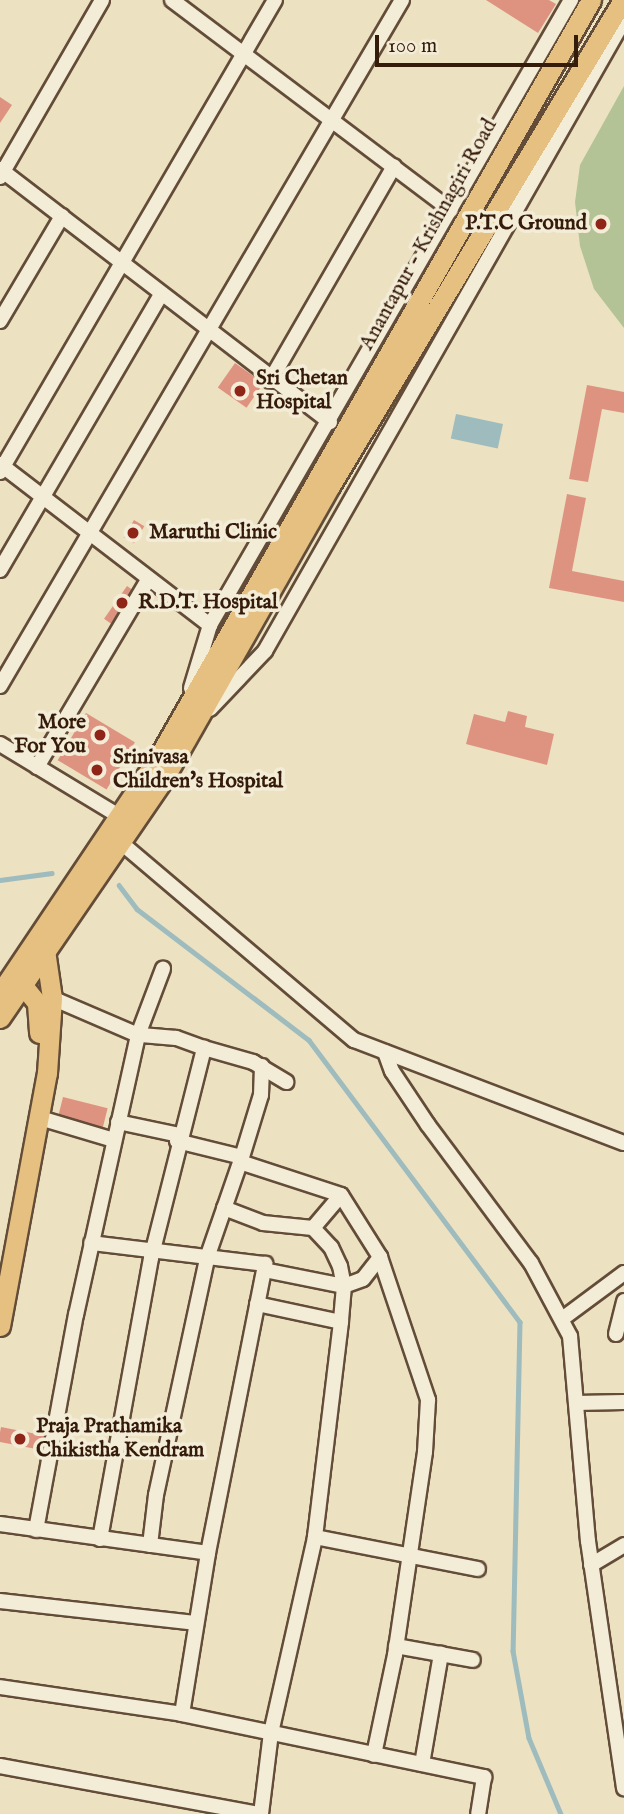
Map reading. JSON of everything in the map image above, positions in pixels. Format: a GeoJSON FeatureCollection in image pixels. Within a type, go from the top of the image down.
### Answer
{"type":"FeatureCollection","features":[{"type":"Feature","properties":{"kind":"highway","name":"Anantapur - Krishnagiri Road"},"geometry":{"type":"LineString","coordinates":[[0,993],[19,980],[45,954],[119,841],[325,482],[450,240],[590,0]]}},
{"type":"Feature","properties":{"kind":"highway"},"geometry":{"type":"LineString","coordinates":[[325,482],[623,0]]}},
{"type":"Feature","properties":{"kind":"highway","name":"Anantapur - Krishnagiri Road"},"geometry":{"type":"LineString","coordinates":[[0,1018],[41,932],[119,816],[190,718]]}},
{"type":"Feature","properties":{"kind":"highway"},"geometry":{"type":"LineString","coordinates":[[0,1326],[40,1118],[52,998],[41,932]]}},
{"type":"Feature","properties":{"kind":"highway"},"geometry":{"type":"LineString","coordinates":[[0,1262],[28,1115],[40,1025],[37,1003],[19,980]]}},
{"type":"Feature","properties":{"kind":"street"},"geometry":{"type":"LineString","coordinates":[[102,0],[1,172],[62,216],[270,381],[330,422]]}},
{"type":"Feature","properties":{"kind":"street"},"geometry":{"type":"LineString","coordinates":[[172,0],[451,210]]}},
{"type":"Feature","properties":{"kind":"street"},"geometry":{"type":"LineString","coordinates":[[210,625],[1,467],[124,265],[242,52],[275,0]]}},
{"type":"Feature","properties":{"kind":"street"},"geometry":{"type":"LineString","coordinates":[[0,686],[211,333],[402,0]]}},
{"type":"Feature","properties":{"kind":"street"},"geometry":{"type":"LineString","coordinates":[[190,718],[210,625],[330,422],[571,0]]}},
{"type":"Feature","properties":{"kind":"street"},"geometry":{"type":"LineString","coordinates":[[190,718],[265,651],[624,20]]}},
{"type":"Feature","properties":{"kind":"street"},"geometry":{"type":"LineString","coordinates":[[270,381],[394,166]]}},
{"type":"Feature","properties":{"kind":"street"},"geometry":{"type":"LineString","coordinates":[[0,321],[62,216]]}},
{"type":"Feature","properties":{"kind":"street"},"geometry":{"type":"LineString","coordinates":[[0,570],[161,294]]}},
{"type":"Feature","properties":{"kind":"street"},"geometry":{"type":"LineString","coordinates":[[37,766],[148,580]]}},
{"type":"Feature","properties":{"kind":"street"},"geometry":{"type":"LineString","coordinates":[[0,744],[119,816]]}},
{"type":"Feature","properties":{"kind":"street"},"geometry":{"type":"LineString","coordinates":[[119,841],[354,1040],[624,1143]]}},
{"type":"Feature","properties":{"kind":"street"},"geometry":{"type":"LineString","coordinates":[[36,1530],[118,1122],[138,1035],[163,970]]}},
{"type":"Feature","properties":{"kind":"street"},"geometry":{"type":"LineString","coordinates":[[52,998],[138,1035],[176,1038],[262,1066],[286,1082]]}},
{"type":"Feature","properties":{"kind":"street"},"geometry":{"type":"LineString","coordinates":[[100,1539],[152,1252],[178,1138],[204,1048]]}},
{"type":"Feature","properties":{"kind":"street"},"geometry":{"type":"LineString","coordinates":[[385,1052],[396,1077],[428,1125],[531,1264],[562,1319],[571,1342],[591,1565],[624,1788]]}},
{"type":"Feature","properties":{"kind":"street"},"geometry":{"type":"LineString","coordinates":[[150,1545],[156,1495],[208,1255],[261,1095],[262,1066]]}},
{"type":"Feature","properties":{"kind":"street"},"geometry":{"type":"LineString","coordinates":[[40,1118],[114,1140]]}},
{"type":"Feature","properties":{"kind":"street"},"geometry":{"type":"LineString","coordinates":[[118,1122],[178,1138],[341,1195],[380,1257],[428,1400],[425,1452],[407,1553],[396,1646],[374,1755]]}},
{"type":"Feature","properties":{"kind":"street"},"geometry":{"type":"LineString","coordinates":[[313,1228],[341,1195]]}},
{"type":"Feature","properties":{"kind":"street"},"geometry":{"type":"LineString","coordinates":[[0,1766],[261,1814],[271,1733],[314,1537],[344,1286],[331,1247],[313,1228],[263,1223],[224,1208]]}},
{"type":"Feature","properties":{"kind":"street"},"geometry":{"type":"LineString","coordinates":[[92,1244],[152,1252],[208,1255],[265,1264],[208,1553],[181,1714]]}},
{"type":"Feature","properties":{"kind":"street"},"geometry":{"type":"LineString","coordinates":[[264,1270],[344,1286],[363,1279],[380,1257]]}},
{"type":"Feature","properties":{"kind":"street"},"geometry":{"type":"LineString","coordinates":[[562,1319],[624,1273]]}},
{"type":"Feature","properties":{"kind":"street"},"geometry":{"type":"LineString","coordinates":[[616,1334],[624,1301]]}},
{"type":"Feature","properties":{"kind":"street"},"geometry":{"type":"LineString","coordinates":[[257,1304],[341,1322]]}},
{"type":"Feature","properties":{"kind":"street"},"geometry":{"type":"LineString","coordinates":[[576,1403],[624,1402]]}},
{"type":"Feature","properties":{"kind":"street"},"geometry":{"type":"LineString","coordinates":[[0,1524],[208,1553]]}},
{"type":"Feature","properties":{"kind":"street"},"geometry":{"type":"LineString","coordinates":[[314,1537],[407,1553],[478,1569]]}},
{"type":"Feature","properties":{"kind":"street"},"geometry":{"type":"LineString","coordinates":[[591,1565],[624,1545]]}},
{"type":"Feature","properties":{"kind":"street"},"geometry":{"type":"LineString","coordinates":[[0,1601],[195,1623]]}},
{"type":"Feature","properties":{"kind":"street"},"geometry":{"type":"LineString","coordinates":[[396,1646],[472,1660]]}},
{"type":"Feature","properties":{"kind":"street"},"geometry":{"type":"LineString","coordinates":[[422,1764],[441,1654]]}},
{"type":"Feature","properties":{"kind":"street"},"geometry":{"type":"LineString","coordinates":[[0,1686],[181,1714],[484,1777],[478,1814]]}},
{"type":"Feature","properties":{"kind":"green space","name":"P.T.C Ground"},"geometry":{"type":"Polygon","coordinates":[[[624,86],[624,328],[594,289],[580,246],[575,202],[580,165],[624,86]]]}},
{"type":"Feature","properties":{"kind":"water"},"geometry":{"type":"Polygon","coordinates":[[[456,414],[503,424],[498,448],[451,438],[456,414]]]}},
{"type":"Feature","properties":{"kind":"building"},"geometry":{"type":"Polygon","coordinates":[[[486,0],[549,0],[556,4],[538,33],[486,0]]]}},
{"type":"Feature","properties":{"kind":"building"},"geometry":{"type":"Polygon","coordinates":[[[0,97],[12,105],[0,123],[0,97]]]}},
{"type":"Feature","properties":{"kind":"building"},"geometry":{"type":"Polygon","coordinates":[[[235,363],[264,383],[246,408],[218,388],[235,363]]]}},
{"type":"Feature","properties":{"kind":"building"},"geometry":{"type":"Polygon","coordinates":[[[587,385],[624,392],[624,413],[602,409],[588,482],[569,479],[587,385]]]}},
{"type":"Feature","properties":{"kind":"building"},"geometry":{"type":"Polygon","coordinates":[[[567,494],[586,498],[572,571],[624,581],[624,602],[549,588],[567,494]]]}},
{"type":"Feature","properties":{"kind":"building"},"geometry":{"type":"Polygon","coordinates":[[[134,520],[144,526],[134,543],[124,537],[134,520]]]}},
{"type":"Feature","properties":{"kind":"building"},"geometry":{"type":"Polygon","coordinates":[[[127,586],[137,593],[114,626],[104,619],[127,586]]]}},
{"type":"Feature","properties":{"kind":"building"},"geometry":{"type":"Polygon","coordinates":[[[508,711],[527,716],[525,727],[554,734],[547,765],[466,744],[474,714],[505,722],[508,711]]]}},
{"type":"Feature","properties":{"kind":"building"},"geometry":{"type":"Polygon","coordinates":[[[86,713],[135,742],[107,790],[58,760],[86,713]]]}},
{"type":"Feature","properties":{"kind":"building"},"geometry":{"type":"Polygon","coordinates":[[[63,1097],[108,1108],[103,1129],[58,1117],[63,1097]]]}},
{"type":"Feature","properties":{"kind":"building"},"geometry":{"type":"Polygon","coordinates":[[[1,1427],[44,1435],[41,1450],[0,1442],[1,1427]]]}},
{"type":"Feature","properties":{"kind":"waterway"},"geometry":{"type":"LineString","coordinates":[[0,880],[52,873]]}},
{"type":"Feature","properties":{"kind":"waterway"},"geometry":{"type":"LineString","coordinates":[[119,885],[137,909],[309,1040],[520,1322],[513,1651],[529,1738],[561,1814]]}},
{"type":"Feature","properties":{"kind":"place","name":"P.T.C Ground"},"geometry":{"type":"Point","coordinates":[601,224]}},
{"type":"Feature","properties":{"kind":"place","name":"Sri Chetan Hospital"},"geometry":{"type":"Point","coordinates":[240,391]}},
{"type":"Feature","properties":{"kind":"place","name":"Maruthi Clinic"},"geometry":{"type":"Point","coordinates":[133,533]}},
{"type":"Feature","properties":{"kind":"place","name":"R.D.T. Hospital"},"geometry":{"type":"Point","coordinates":[122,603]}},
{"type":"Feature","properties":{"kind":"place","name":"More For You"},"geometry":{"type":"Point","coordinates":[100,735]}},
{"type":"Feature","properties":{"kind":"place","name":"Srinivasa Children's Hospital"},"geometry":{"type":"Point","coordinates":[97,770]}},
{"type":"Feature","properties":{"kind":"place","name":"Praja Prathamika Chikistha Kendram"},"geometry":{"type":"Point","coordinates":[20,1439]}}]}
